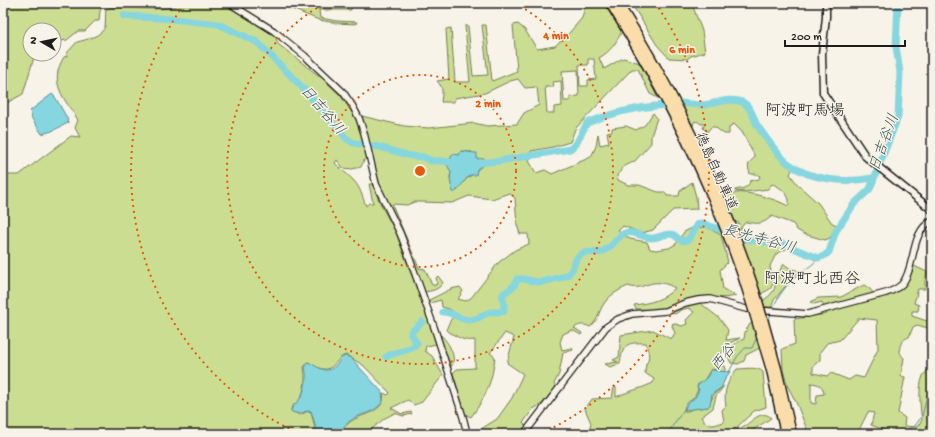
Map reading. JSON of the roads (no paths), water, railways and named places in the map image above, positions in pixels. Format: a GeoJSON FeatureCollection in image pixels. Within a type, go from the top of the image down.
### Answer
{"type":"FeatureCollection","features":[{"type":"Feature","properties":{"kind":"highway","name":"徳島自動車道"},"geometry":{"type":"LineString","coordinates":[[610,3],[676,117],[719,202]]}},
{"type":"Feature","properties":{"kind":"highway","name":"徳島自動車道"},"geometry":{"type":"LineString","coordinates":[[618,3],[682,114],[703,158],[742,263],[792,434]]}},
{"type":"Feature","properties":{"kind":"highway","name":"徳島自動車道"},"geometry":{"type":"LineString","coordinates":[[774,370],[785,434]]}},
{"type":"Feature","properties":{"kind":"main road"},"geometry":{"type":"LineString","coordinates":[[826,3],[822,54],[823,94],[866,157],[932,210]]}},
{"type":"Feature","properties":{"kind":"street"},"geometry":{"type":"LineString","coordinates":[[229,3],[274,31],[322,72],[343,92],[359,118],[376,184],[400,233],[434,327],[463,417],[466,429],[465,434]]}},
{"type":"Feature","properties":{"kind":"street"},"geometry":{"type":"LineString","coordinates":[[524,434],[606,327],[618,319],[632,314],[666,311],[685,303],[704,299],[710,299],[737,307],[755,305],[799,314],[808,314],[886,293],[895,289],[907,277],[920,233],[925,226],[932,221]]}},
{"type":"Feature","properties":{"kind":"water"},"geometry":{"type":"Polygon","coordinates":[[[52,94],[67,118],[68,123],[42,134],[32,119],[30,111],[52,94]]]}},
{"type":"Feature","properties":{"kind":"water"},"geometry":{"type":"Polygon","coordinates":[[[461,151],[477,153],[477,159],[486,160],[485,164],[477,169],[476,175],[470,175],[453,193],[450,180],[451,172],[446,163],[450,161],[453,154],[459,155],[461,151]]]}},
{"type":"Feature","properties":{"kind":"water"},"geometry":{"type":"Polygon","coordinates":[[[346,356],[351,358],[382,392],[383,401],[378,407],[351,420],[337,434],[315,434],[315,424],[311,411],[298,413],[292,412],[291,410],[301,397],[304,389],[306,380],[305,368],[308,362],[319,368],[327,370],[334,367],[342,357],[346,356]]]}},
{"type":"Feature","properties":{"kind":"water"},"geometry":{"type":"Polygon","coordinates":[[[711,370],[725,372],[731,371],[726,377],[721,388],[712,394],[710,405],[708,407],[685,410],[688,404],[696,396],[699,389],[697,387],[708,376],[711,370]]]}},
{"type":"Feature","properties":{"kind":"waterway","name":"長光寺谷川"},"geometry":{"type":"LineString","coordinates":[[443,312],[471,320],[491,312],[504,311],[503,294],[514,286],[517,279],[541,282],[568,275],[576,259],[583,253],[601,252],[619,237],[628,232],[652,238],[670,234],[684,241],[688,240],[698,224],[702,223],[745,239],[783,244],[818,258],[824,256],[829,252],[836,231],[854,204],[870,189],[898,117],[900,72],[896,47],[898,3]]}},
{"type":"Feature","properties":{"kind":"waterway","name":"日吉谷川"},"geometry":{"type":"LineString","coordinates":[[124,16],[218,24],[257,42],[301,86],[347,139],[354,143],[379,147],[411,156],[423,157],[432,161],[443,161],[457,164]]}},
{"type":"Feature","properties":{"kind":"waterway","name":"日吉谷川"},"geometry":{"type":"LineString","coordinates":[[681,103],[703,105],[728,100],[742,102],[748,106],[757,125],[776,151],[784,160],[797,169],[807,174],[829,179],[863,180],[873,178]]}},
{"type":"Feature","properties":{"kind":"waterway","name":"日吉谷川"},"geometry":{"type":"LineString","coordinates":[[477,163],[499,161],[570,149],[576,144],[587,123],[625,111],[665,105]]}},
{"type":"Feature","properties":{"kind":"waterway","name":"西谷"},"geometry":{"type":"LineString","coordinates":[[773,309],[787,285],[818,258]]}},
{"type":"Feature","properties":{"kind":"waterway","name":"西谷"},"geometry":{"type":"LineString","coordinates":[[768,322],[771,314]]}},
{"type":"Feature","properties":{"kind":"waterway","name":"長光寺谷川"},"geometry":{"type":"LineString","coordinates":[[386,357],[414,346],[417,343],[411,335],[411,332],[422,322]]}},
{"type":"Feature","properties":{"kind":"waterway","name":"西谷"},"geometry":{"type":"LineString","coordinates":[[729,372],[737,357],[745,348],[752,348],[757,337]]}},
{"type":"Feature","properties":{"kind":"waterway"},"geometry":{"type":"LineString","coordinates":[[897,434],[915,426],[922,416],[932,377]]}},
{"type":"Feature","properties":{"kind":"waterway","name":"西谷"},"geometry":{"type":"LineString","coordinates":[[667,434],[685,408]]}},
{"type":"Feature","properties":{"kind":"district","name":"阿波町馬場"},"geometry":{"type":"Point","coordinates":[805,112]}},
{"type":"Feature","properties":{"kind":"district","name":"阿波町北西谷"},"geometry":{"type":"Point","coordinates":[812,280]}}]}
